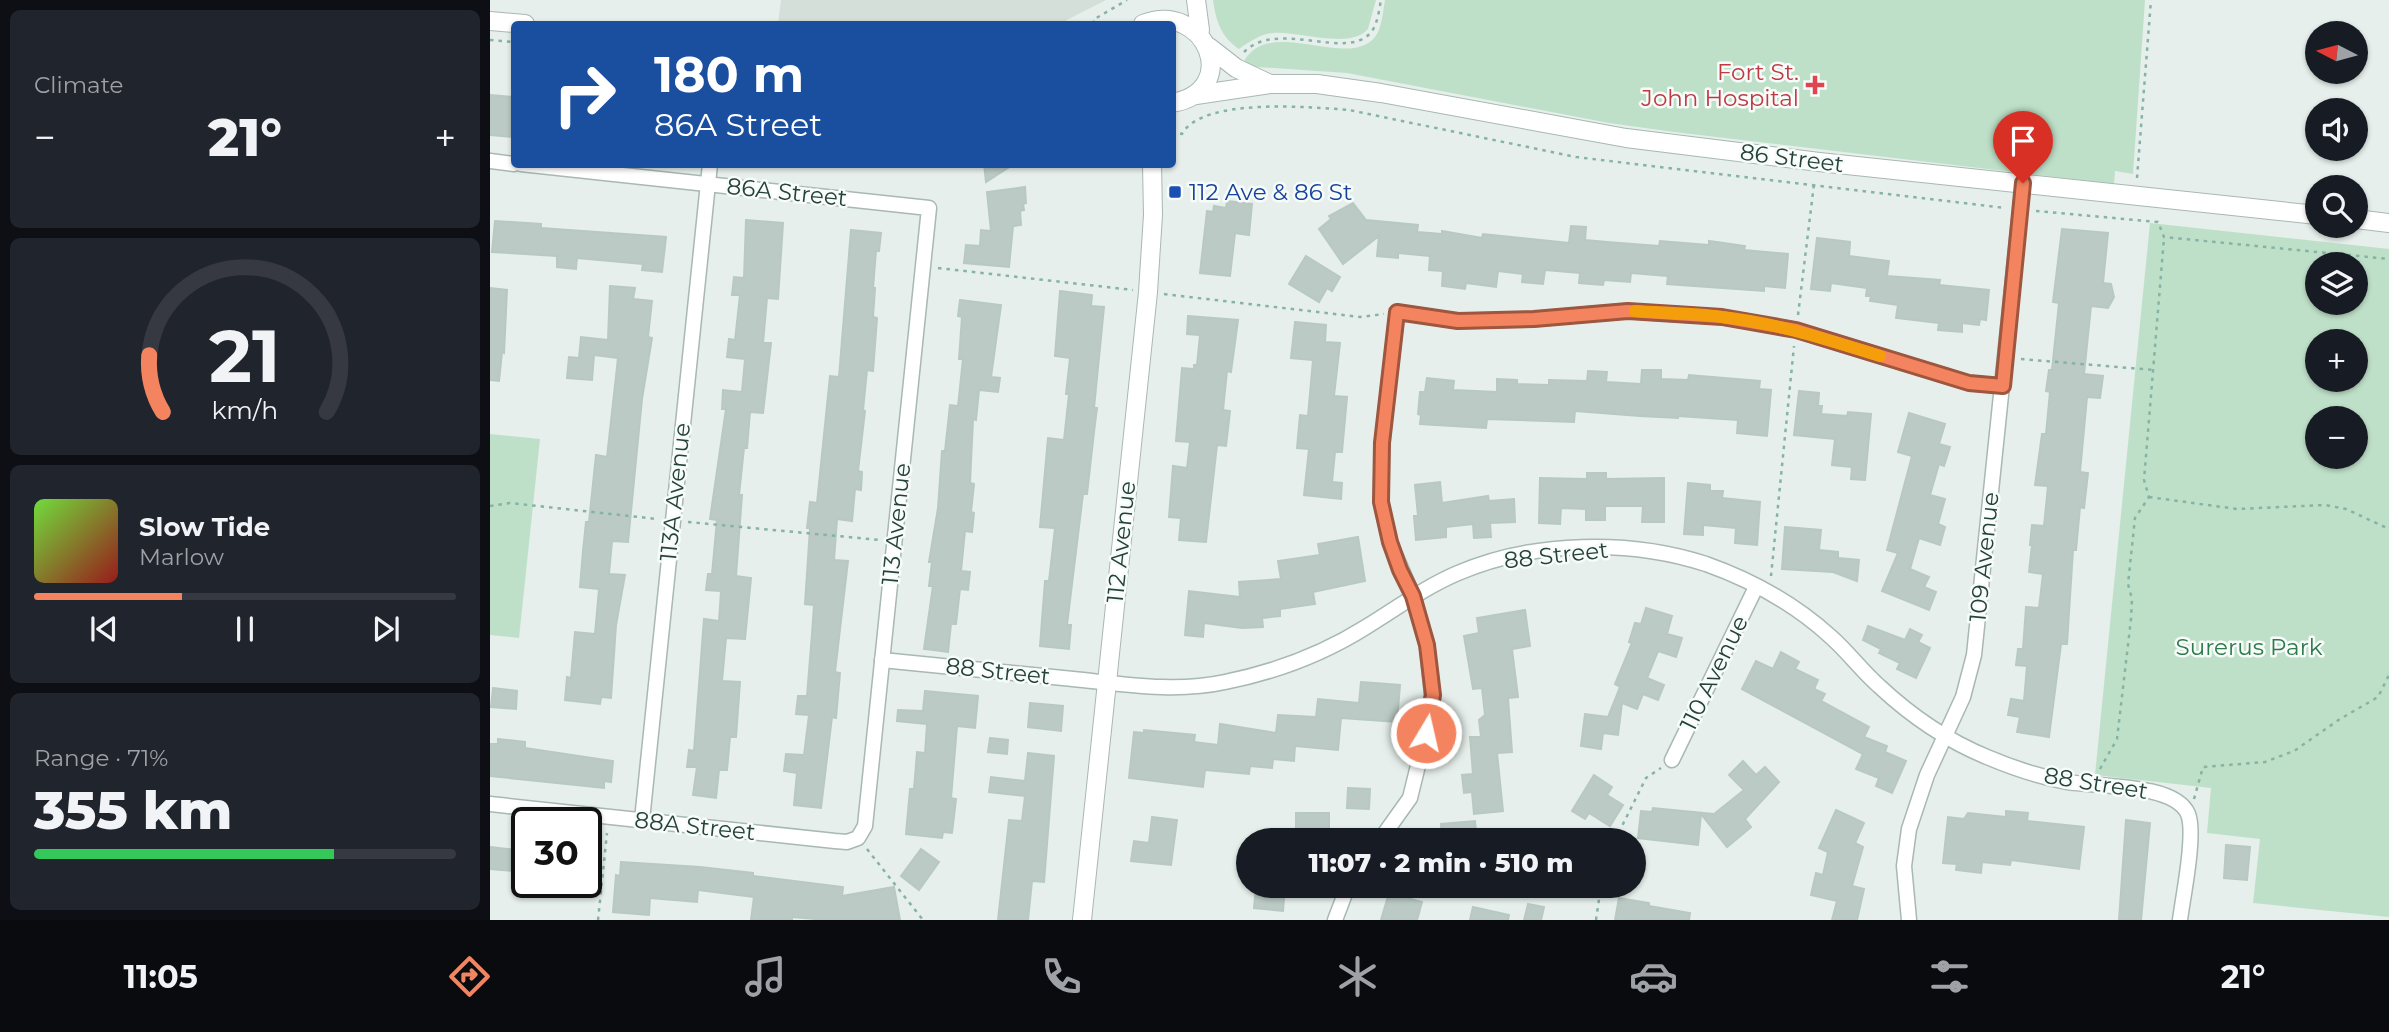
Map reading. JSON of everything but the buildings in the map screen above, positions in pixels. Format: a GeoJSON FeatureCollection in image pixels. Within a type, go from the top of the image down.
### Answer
{"type":"FeatureCollection","features":[{"type":"Feature","properties":{"kind":"street"},"geometry":{"type":"LineString","coordinates":[[1149,21],[1165,0]]}},
{"type":"Feature","properties":{"kind":"street"},"geometry":{"type":"LineString","coordinates":[[1184,99],[1205,86],[1209,74],[1209,47],[1200,30],[1196,0]]}},
{"type":"Feature","properties":{"kind":"street"},"geometry":{"type":"LineString","coordinates":[[1149,21],[1177,18],[1200,30]]}},
{"type":"Feature","properties":{"kind":"street"},"geometry":{"type":"LineString","coordinates":[[490,21],[511,23]]}},
{"type":"Feature","properties":{"kind":"street","name":"86 Street"},"geometry":{"type":"LineString","coordinates":[[1209,47],[1236,68],[1270,84]]}},
{"type":"Feature","properties":{"kind":"street","name":"86 Street"},"geometry":{"type":"LineString","coordinates":[[1184,99],[1270,84],[1347,87],[1626,138],[2305,214]]}},
{"type":"Feature","properties":{"kind":"street"},"geometry":{"type":"LineString","coordinates":[[490,161],[511,164]]}},
{"type":"Feature","properties":{"kind":"street","name":"86A Street"},"geometry":{"type":"LineString","coordinates":[[560,168],[929,208]]}},
{"type":"Feature","properties":{"kind":"street","name":"113A Avenue"},"geometry":{"type":"LineString","coordinates":[[642,820],[709,168]]}},
{"type":"Feature","properties":{"kind":"street","name":"112 Avenue"},"geometry":{"type":"LineString","coordinates":[[1082,920],[1149,279],[1153,215],[1152,168]]}},
{"type":"Feature","properties":{"kind":"street","name":"109 Avenue"},"geometry":{"type":"LineString","coordinates":[[1909,920],[1904,866],[1909,829],[1927,775],[1963,697],[1974,656],[2023,183]]}},
{"type":"Feature","properties":{"kind":"street","name":"113 Avenue"},"geometry":{"type":"LineString","coordinates":[[858,838],[865,826],[929,208]]}},
{"type":"Feature","properties":{"kind":"street"},"geometry":{"type":"LineString","coordinates":[[2368,220],[2389,223]]}},
{"type":"Feature","properties":{"kind":"street"},"geometry":{"type":"LineString","coordinates":[[1389,828],[1410,798],[1433,695],[1427,645],[1413,596],[1400,570],[1381,502],[1382,443],[1397,312],[1458,321],[1534,319],[1628,311],[1722,317],[1796,330],[1969,383],[2003,386]]}},
{"type":"Feature","properties":{"kind":"street","name":"88 Street"},"geometry":{"type":"LineString","coordinates":[[883,660],[1107,682],[1183,687],[1219,684],[1252,677],[1325,650],[1413,596],[1459,573],[1516,555],[1618,548],[1681,558],[1706,565],[1763,590],[1815,623],[1846,650],[1877,685],[1914,716],[1982,755],[2021,770],[2066,782],[2149,790],[2174,798],[2185,808]]}},
{"type":"Feature","properties":{"kind":"street","name":"110 Avenue"},"geometry":{"type":"LineString","coordinates":[[1672,760],[1763,590]]}},
{"type":"Feature","properties":{"kind":"street","name":"88A Street"},"geometry":{"type":"LineString","coordinates":[[490,804],[835,841],[847,842],[858,838]]}},
{"type":"Feature","properties":{"kind":"street"},"geometry":{"type":"LineString","coordinates":[[2180,920],[2190,828],[2185,808]]}},
{"type":"Feature","properties":{"kind":"street"},"geometry":{"type":"LineString","coordinates":[[1335,920],[1343,898]]}},
{"type":"Feature","properties":{"kind":"path"},"geometry":{"type":"LineString","coordinates":[[1093,21],[1127,0]]}},
{"type":"Feature","properties":{"kind":"path"},"geometry":{"type":"LineString","coordinates":[[1242,54],[1250,46],[1271,37],[1349,43],[1362,40],[1375,25],[1381,0]]}},
{"type":"Feature","properties":{"kind":"path"},"geometry":{"type":"LineString","coordinates":[[2135,196],[2151,0]]}},
{"type":"Feature","properties":{"kind":"path"},"geometry":{"type":"LineString","coordinates":[[490,40],[511,42]]}},
{"type":"Feature","properties":{"kind":"path"},"geometry":{"type":"LineString","coordinates":[[1176,132],[1182,134],[1188,123],[1209,113],[1267,107],[1349,110],[1576,157],[2021,209],[2158,222],[2164,237],[2144,480],[2149,497]]}},
{"type":"Feature","properties":{"kind":"path"},"geometry":{"type":"LineString","coordinates":[[1763,590],[1814,184]]}},
{"type":"Feature","properties":{"kind":"path"},"geometry":{"type":"LineString","coordinates":[[2164,237],[2389,259]]}},
{"type":"Feature","properties":{"kind":"path"},"geometry":{"type":"LineString","coordinates":[[922,267],[1134,290]]}},
{"type":"Feature","properties":{"kind":"path"},"geometry":{"type":"LineString","coordinates":[[1164,294],[1360,317],[1397,312]]}},
{"type":"Feature","properties":{"kind":"path"},"geometry":{"type":"LineString","coordinates":[[2006,357],[2154,370]]}},
{"type":"Feature","properties":{"kind":"path"},"geometry":{"type":"LineString","coordinates":[[2149,497],[2237,509],[2325,505],[2346,509],[2389,529]]}},
{"type":"Feature","properties":{"kind":"path"},"geometry":{"type":"LineString","coordinates":[[2097,786],[2100,769],[2117,739],[2131,620],[2132,599],[2129,584],[2135,518],[2149,497]]}},
{"type":"Feature","properties":{"kind":"path"},"geometry":{"type":"LineString","coordinates":[[490,506],[510,503],[660,519]]}},
{"type":"Feature","properties":{"kind":"path"},"geometry":{"type":"LineString","coordinates":[[685,522],[895,541]]}},
{"type":"Feature","properties":{"kind":"path"},"geometry":{"type":"LineString","coordinates":[[2185,808],[2194,799],[2203,767],[2223,763],[2265,762],[2294,751],[2340,719],[2378,698],[2385,689],[2389,675]]}},
{"type":"Feature","properties":{"kind":"path"},"geometry":{"type":"LineString","coordinates":[[1621,828],[1646,778],[1672,760]]}},
{"type":"Feature","properties":{"kind":"path"},"geometry":{"type":"LineString","coordinates":[[598,920],[608,816]]}},
{"type":"Feature","properties":{"kind":"path"},"geometry":{"type":"LineString","coordinates":[[858,838],[923,920]]}},
{"type":"Feature","properties":{"kind":"path"},"geometry":{"type":"LineString","coordinates":[[1596,920],[1599,898]]}},
{"type":"Feature","properties":{"kind":"shaded area"},"geometry":{"type":"Polygon","coordinates":[[[781,0],[1106,0],[1065,21],[778,21],[781,0]]]}},
{"type":"Feature","properties":{"kind":"green space"},"geometry":{"type":"Polygon","coordinates":[[[1213,0],[1376,0],[1368,29],[1360,35],[1337,39],[1273,33],[1251,41],[1239,49],[1220,28],[1213,0]]]}},
{"type":"Feature","properties":{"kind":"green space","name":"Fort St. John Hospital"},"geometry":{"type":"Polygon","coordinates":[[[1385,0],[2145,0],[2133,174],[2115,171],[2114,184],[1674,132],[1609,123],[1347,73],[1257,67],[1243,63],[1254,49],[1270,43],[1288,42],[1346,49],[1363,46],[1377,33],[1385,0]]]}},
{"type":"Feature","properties":{"kind":"green space","name":"Surerus Park"},"geometry":{"type":"Polygon","coordinates":[[[2150,223],[2389,249],[2389,917],[2253,903],[2260,839],[2207,833],[2211,788],[2095,775],[2150,223]]]}},
{"type":"Feature","properties":{"kind":"green space"},"geometry":{"type":"Polygon","coordinates":[[[490,434],[540,439],[519,638],[490,635],[490,434]]]}},
{"type":"Feature","properties":{"kind":"slow traffic"},"geometry":{"type":"LineString","coordinates":[[1635,311],[1722,317],[1796,330],[1880,356]]}},
{"type":"Feature","properties":{"kind":"place","name":"Fort St. John Hospital"},"geometry":{"type":"Point","coordinates":[1815,85]}},
{"type":"Feature","properties":{"kind":"place","name":"112 Ave & 86 St"},"geometry":{"type":"Point","coordinates":[1175,192]}},
{"type":"Feature","properties":{"kind":"route"},"geometry":{"type":"LineString","coordinates":[[1426,733],[1433,695],[1427,645],[1413,596],[1390,542],[1381,502],[1382,443],[1397,312],[1458,321],[1534,319],[1628,311],[1722,317],[1796,330],[1969,383],[2003,386],[2023,183]]}}]}
